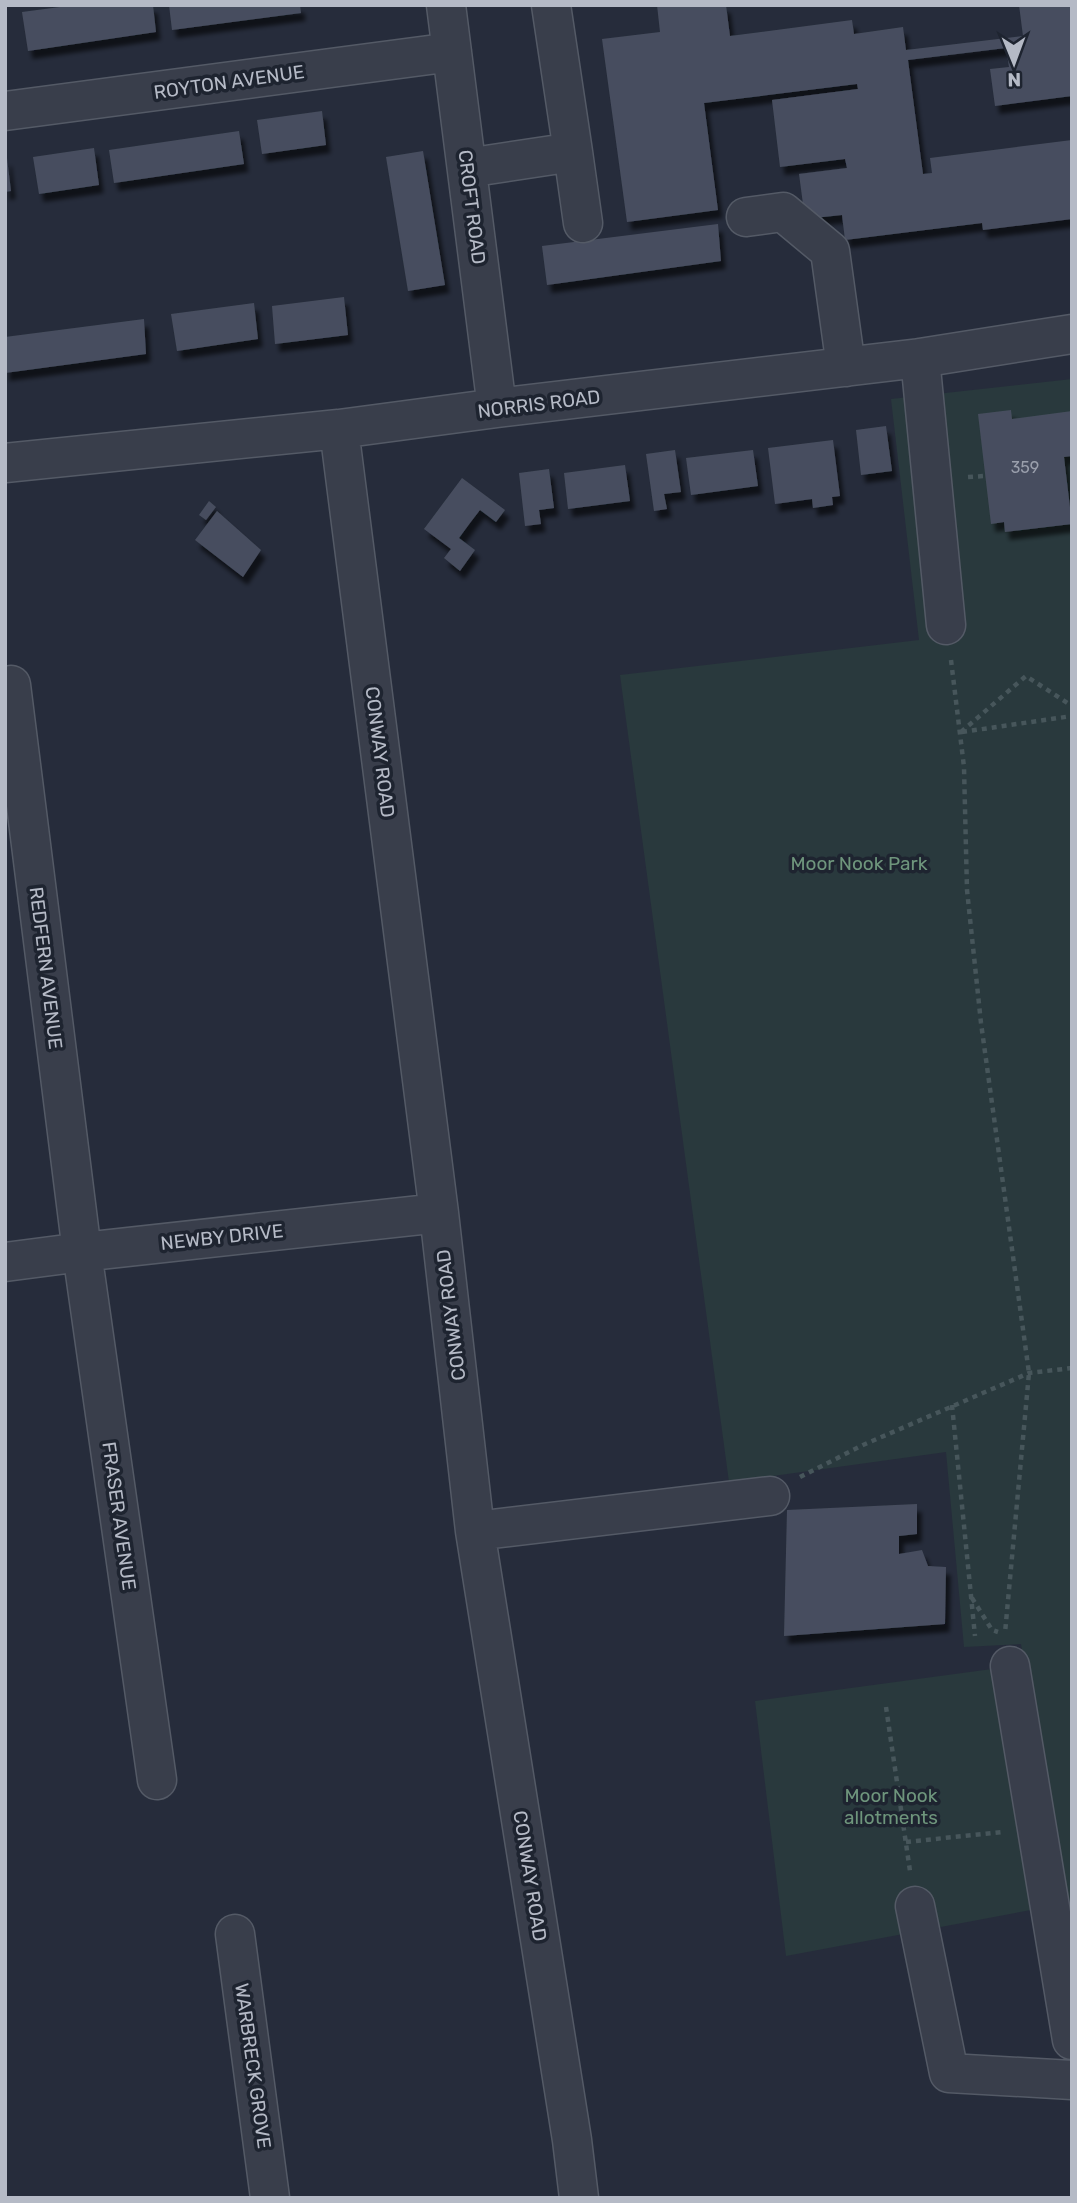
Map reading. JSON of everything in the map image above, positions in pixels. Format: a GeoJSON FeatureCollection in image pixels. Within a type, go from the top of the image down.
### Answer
{"type":"FeatureCollection","features":[{"type":"Feature","properties":{"kind":"street","name":"CROFT ROAD"},"geometry":{"type":"LineString","coordinates":[[446,5],[497,408]]}},
{"type":"Feature","properties":{"kind":"street"},"geometry":{"type":"LineString","coordinates":[[551,5],[583,223]]}},
{"type":"Feature","properties":{"kind":"street","name":"ROYTON AVENUE"},"geometry":{"type":"LineString","coordinates":[[5,111],[452,52]]}},
{"type":"Feature","properties":{"kind":"street"},"geometry":{"type":"LineString","coordinates":[[467,168],[573,152]]}},
{"type":"Feature","properties":{"kind":"street"},"geometry":{"type":"LineString","coordinates":[[746,217],[783,212],[830,251],[846,367]]}},
{"type":"Feature","properties":{"kind":"street","name":"NORRIS ROAD"},"geometry":{"type":"LineString","coordinates":[[5,463],[339,429],[920,358],[1072,334]]}},
{"type":"Feature","properties":{"kind":"street"},"geometry":{"type":"LineString","coordinates":[[920,358],[946,625]]}},
{"type":"Feature","properties":{"kind":"street","name":"CONWAY ROAD"},"geometry":{"type":"LineString","coordinates":[[339,429],[439,1213],[475,1531],[579,2198]]}},
{"type":"Feature","properties":{"kind":"street","name":"REDFERN AVENUE"},"geometry":{"type":"LineString","coordinates":[[11,685],[82,1252]]}},
{"type":"Feature","properties":{"kind":"street","name":"NEWBY DRIVE"},"geometry":{"type":"LineString","coordinates":[[5,1262],[439,1213]]}},
{"type":"Feature","properties":{"kind":"street","name":"FRASER AVENUE"},"geometry":{"type":"LineString","coordinates":[[82,1252],[157,1780]]}},
{"type":"Feature","properties":{"kind":"street"},"geometry":{"type":"LineString","coordinates":[[475,1531],[770,1496]]}},
{"type":"Feature","properties":{"kind":"street"},"geometry":{"type":"LineString","coordinates":[[1008,1651],[1072,2040]]}},
{"type":"Feature","properties":{"kind":"street"},"geometry":{"type":"LineString","coordinates":[[915,1906],[949,2073],[1072,2080]]}},
{"type":"Feature","properties":{"kind":"street","name":"WARBRECK GROVE"},"geometry":{"type":"LineString","coordinates":[[235,1934],[270,2198]]}},
{"type":"Feature","properties":{"kind":"path"},"geometry":{"type":"LineString","coordinates":[[946,625],[964,767],[967,890],[981,1023],[1028,1373],[1008,1651]]}},
{"type":"Feature","properties":{"kind":"path"},"geometry":{"type":"LineString","coordinates":[[961,733],[1026,676],[1072,706]]}},
{"type":"Feature","properties":{"kind":"path"},"geometry":{"type":"LineString","coordinates":[[961,733],[1072,716]]}},
{"type":"Feature","properties":{"kind":"path"},"geometry":{"type":"LineString","coordinates":[[770,1496],[863,1445],[952,1405],[1028,1373],[1072,1368]]}},
{"type":"Feature","properties":{"kind":"path"},"geometry":{"type":"LineString","coordinates":[[952,1405],[975,1636]]}},
{"type":"Feature","properties":{"kind":"path"},"geometry":{"type":"LineString","coordinates":[[886,1707],[915,1906]]}},
{"type":"Feature","properties":{"kind":"path"},"geometry":{"type":"LineString","coordinates":[[906,1842],[1037,1829]]}},
{"type":"Feature","properties":{"kind":"green space","name":"Moor Nook Park"},"geometry":{"type":"Polygon","coordinates":[[[1072,379],[1072,1950],[1021,1644],[964,1647],[946,1452],[729,1482],[620,675],[919,640],[891,399],[1072,379]]]}},
{"type":"Feature","properties":{"kind":"green space","name":"Moor Nook allotments"},"geometry":{"type":"Polygon","coordinates":[[[992,1669],[1031,1910],[786,1956],[755,1701],[992,1669]]]}},
{"type":"Feature","properties":{"kind":"building"},"geometry":{"type":"Polygon","coordinates":[[[75,5],[153,5],[156,32],[28,51],[22,12],[75,5]]]}},
{"type":"Feature","properties":{"kind":"building"},"geometry":{"type":"Polygon","coordinates":[[[169,5],[300,5],[301,13],[172,30],[169,5]]]}},
{"type":"Feature","properties":{"kind":"building"},"geometry":{"type":"Polygon","coordinates":[[[657,5],[726,5],[730,36],[852,20],[854,34],[903,27],[906,50],[1023,36],[1019,5],[1072,5],[1072,96],[995,106],[990,69],[1009,67],[1006,48],[908,60],[923,174],[932,173],[930,158],[1072,140],[1072,219],[983,230],[982,223],[845,240],[842,215],[805,219],[799,174],[847,168],[845,159],[780,167],[772,100],[858,89],[857,84],[704,103],[718,210],[627,222],[602,39],[660,32],[657,5]]]}},
{"type":"Feature","properties":{"kind":"building"},"geometry":{"type":"Polygon","coordinates":[[[322,111],[326,145],[262,154],[257,120],[322,111]]]}},
{"type":"Feature","properties":{"kind":"building"},"geometry":{"type":"Polygon","coordinates":[[[239,131],[244,164],[114,183],[109,150],[239,131]]]}},
{"type":"Feature","properties":{"kind":"building"},"geometry":{"type":"Polygon","coordinates":[[[94,148],[99,185],[39,194],[33,157],[94,148]]]}},
{"type":"Feature","properties":{"kind":"building"},"geometry":{"type":"Polygon","coordinates":[[[423,151],[445,285],[408,291],[386,157],[423,151]]]}},
{"type":"Feature","properties":{"kind":"building"},"geometry":{"type":"Polygon","coordinates":[[[7,158],[11,191],[5,192],[5,159],[7,158]]]}},
{"type":"Feature","properties":{"kind":"building"},"geometry":{"type":"Polygon","coordinates":[[[718,224],[721,261],[547,285],[542,246],[718,224]]]}},
{"type":"Feature","properties":{"kind":"building"},"geometry":{"type":"Polygon","coordinates":[[[344,297],[348,335],[275,344],[272,306],[344,297]]]}},
{"type":"Feature","properties":{"kind":"building"},"geometry":{"type":"Polygon","coordinates":[[[254,303],[258,339],[177,351],[171,314],[254,303]]]}},
{"type":"Feature","properties":{"kind":"building"},"geometry":{"type":"Polygon","coordinates":[[[144,319],[146,354],[5,373],[5,337],[144,319]]]}},
{"type":"Feature","properties":{"kind":"building"},"geometry":{"type":"Polygon","coordinates":[[[1011,410],[1012,419],[1072,411],[1072,456],[1064,457],[1072,524],[1005,532],[1004,522],[991,524],[978,414],[1011,410]]]}},
{"type":"Feature","properties":{"kind":"building"},"geometry":{"type":"Polygon","coordinates":[[[886,426],[892,471],[861,475],[856,430],[886,426]]]}},
{"type":"Feature","properties":{"kind":"building"},"geometry":{"type":"Polygon","coordinates":[[[833,440],[840,496],[832,497],[833,505],[813,508],[812,499],[775,504],[768,448],[833,440]]]}},
{"type":"Feature","properties":{"kind":"building"},"geometry":{"type":"Polygon","coordinates":[[[675,450],[681,492],[664,494],[667,509],[654,511],[646,454],[675,450]]]}},
{"type":"Feature","properties":{"kind":"building"},"geometry":{"type":"Polygon","coordinates":[[[753,450],[758,486],[691,495],[686,458],[753,450]]]}},
{"type":"Feature","properties":{"kind":"building"},"geometry":{"type":"Polygon","coordinates":[[[625,465],[630,501],[568,509],[564,473],[625,465]]]}},
{"type":"Feature","properties":{"kind":"building"},"geometry":{"type":"Polygon","coordinates":[[[549,469],[554,508],[539,510],[541,524],[525,526],[519,473],[549,469]]]}},
{"type":"Feature","properties":{"kind":"building"},"geometry":{"type":"Polygon","coordinates":[[[462,478],[505,510],[496,522],[480,510],[470,523],[459,538],[475,550],[460,571],[444,558],[451,549],[424,529],[462,478]]]}},
{"type":"Feature","properties":{"kind":"building"},"geometry":{"type":"Polygon","coordinates":[[[209,501],[216,507],[206,520],[199,515],[209,501]]]}},
{"type":"Feature","properties":{"kind":"building"},"geometry":{"type":"Polygon","coordinates":[[[217,511],[261,550],[243,577],[195,540],[217,511]]]}},
{"type":"Feature","properties":{"kind":"building"},"geometry":{"type":"Polygon","coordinates":[[[917,1504],[917,1534],[899,1536],[899,1554],[922,1550],[928,1566],[946,1567],[945,1624],[784,1636],[787,1510],[917,1504]]]}}]}
